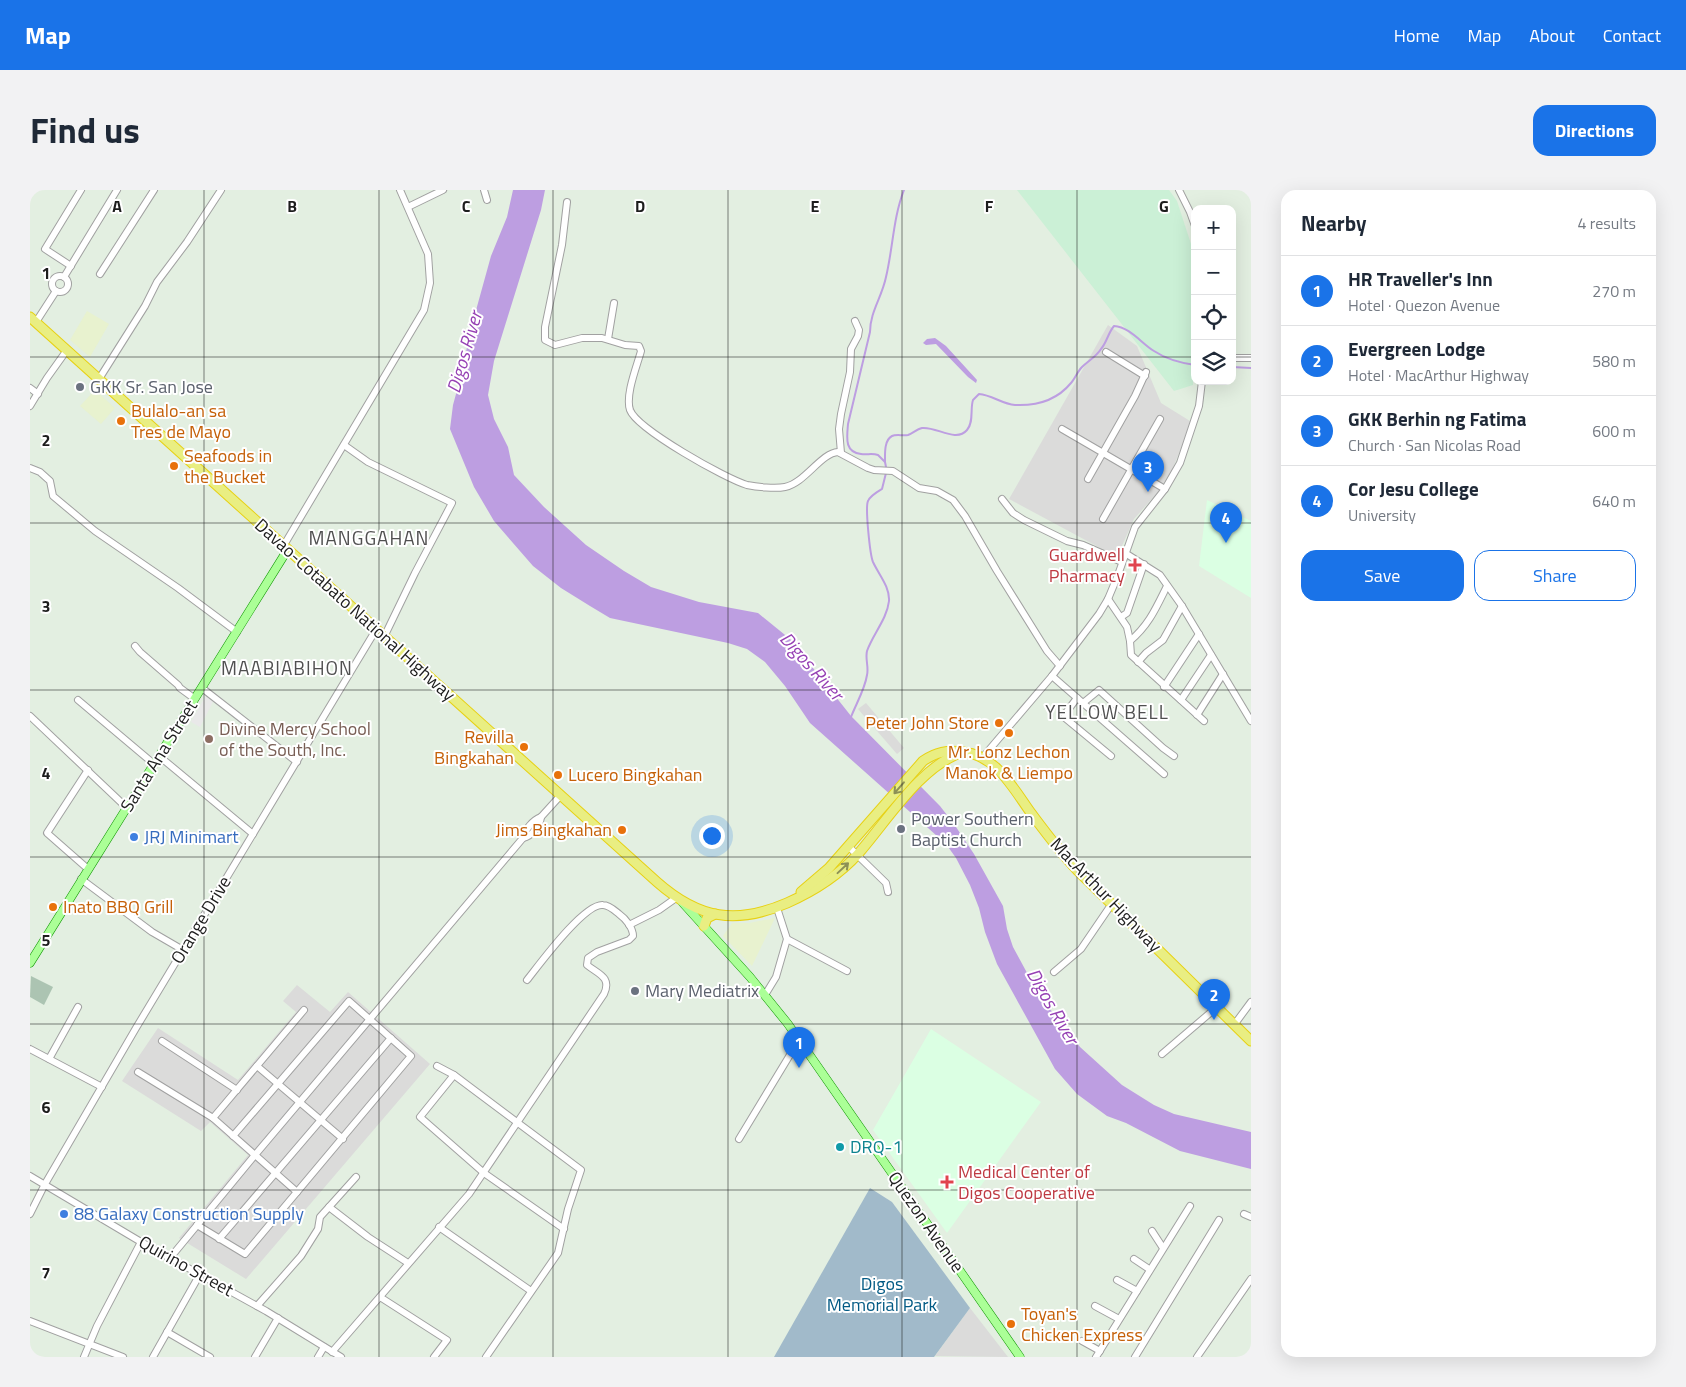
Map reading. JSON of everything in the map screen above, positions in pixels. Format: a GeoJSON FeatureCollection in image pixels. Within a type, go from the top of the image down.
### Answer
{"type":"FeatureCollection","features":[{"type":"Feature","properties":{"kind":"highway","name":"Davao-Cotabato National Highway"},"geometry":{"type":"LineString","coordinates":[[33,319],[679,899]]}},
{"type":"Feature","properties":{"kind":"highway","name":"MacArthur Highway"},"geometry":{"type":"LineString","coordinates":[[679,899],[692,907],[715,914],[747,915],[777,908],[818,879],[849,847],[923,761],[947,750],[969,752],[983,757],[998,769],[1065,858],[1251,1041]]}},
{"type":"Feature","properties":{"kind":"highway","name":"MacArthur Highway"},"geometry":{"type":"LineString","coordinates":[[787,902],[800,898],[823,885],[857,855],[920,781],[942,761],[963,752]]}},
{"type":"Feature","properties":{"kind":"highway"},"geometry":{"type":"LineString","coordinates":[[704,926],[707,918],[715,914]]}},
{"type":"Feature","properties":{"kind":"main road","name":"Santa Ana Street"},"geometry":{"type":"LineString","coordinates":[[30,962],[237,632],[286,547]]}},
{"type":"Feature","properties":{"kind":"main road","name":"Quezon Avenue"},"geometry":{"type":"LineString","coordinates":[[679,899],[765,995],[799,1040],[1020,1357]]}},
{"type":"Feature","properties":{"kind":"street"},"geometry":{"type":"LineString","coordinates":[[71,266],[45,249],[81,190]]}},
{"type":"Feature","properties":{"kind":"street"},"geometry":{"type":"LineString","coordinates":[[64,277],[117,190]]}},
{"type":"Feature","properties":{"kind":"street"},"geometry":{"type":"LineString","coordinates":[[100,274],[154,190]]}},
{"type":"Feature","properties":{"kind":"street"},"geometry":{"type":"LineString","coordinates":[[99,379],[145,306],[157,282],[187,242],[221,190]]}},
{"type":"Feature","properties":{"kind":"street"},"geometry":{"type":"LineString","coordinates":[[286,547],[424,310],[430,283],[428,254],[400,190]]}},
{"type":"Feature","properties":{"kind":"street"},"geometry":{"type":"LineString","coordinates":[[408,207],[443,190]]}},
{"type":"Feature","properties":{"kind":"street"},"geometry":{"type":"LineString","coordinates":[[484,190],[487,200]]}},
{"type":"Feature","properties":{"kind":"street"},"geometry":{"type":"LineString","coordinates":[[1179,190],[1191,215]]}},
{"type":"Feature","properties":{"kind":"street"},"geometry":{"type":"LineString","coordinates":[[567,202],[562,245],[545,327],[546,340],[555,345],[582,338],[608,339],[625,345],[637,345],[641,348],[629,396],[629,408],[632,414],[665,442],[737,480],[755,486],[784,487],[798,480],[831,453],[842,453],[868,468],[893,472],[919,488],[936,491],[947,496],[958,505],[1047,651],[1060,666]]}},
{"type":"Feature","properties":{"kind":"street"},"geometry":{"type":"LineString","coordinates":[[58,276],[64,277],[68,283],[67,288],[61,292],[56,291],[52,284],[54,279],[58,276]]}},
{"type":"Feature","properties":{"kind":"street"},"geometry":{"type":"LineString","coordinates":[[33,319],[56,291]]}},
{"type":"Feature","properties":{"kind":"street"},"geometry":{"type":"LineString","coordinates":[[608,339],[614,303]]}},
{"type":"Feature","properties":{"kind":"street"},"geometry":{"type":"LineString","coordinates":[[842,453],[839,429],[850,372],[851,350],[859,330],[855,321]]}},
{"type":"Feature","properties":{"kind":"street"},"geometry":{"type":"LineString","coordinates":[[30,406],[67,350]]}},
{"type":"Feature","properties":{"kind":"street"},"geometry":{"type":"LineString","coordinates":[[1088,479],[1146,374],[1106,352]]}},
{"type":"Feature","properties":{"kind":"street"},"geometry":{"type":"LineString","coordinates":[[1236,358],[1251,358]]}},
{"type":"Feature","properties":{"kind":"street"},"geometry":{"type":"LineString","coordinates":[[983,757],[1092,626],[1108,599],[1138,522],[1165,489],[1180,463],[1195,421],[1201,399],[1202,385]]}},
{"type":"Feature","properties":{"kind":"street"},"geometry":{"type":"LineString","coordinates":[[30,388],[38,394]]}},
{"type":"Feature","properties":{"kind":"street"},"geometry":{"type":"LineString","coordinates":[[1103,519],[1160,419]]}},
{"type":"Feature","properties":{"kind":"street"},"geometry":{"type":"LineString","coordinates":[[1062,429],[1165,489]]}},
{"type":"Feature","properties":{"kind":"street"},"geometry":{"type":"LineString","coordinates":[[344,446],[368,462],[452,503],[385,635]]}},
{"type":"Feature","properties":{"kind":"street"},"geometry":{"type":"LineString","coordinates":[[30,468],[40,472],[50,481],[53,496],[95,531],[178,588],[237,632]]}},
{"type":"Feature","properties":{"kind":"street"},"geometry":{"type":"LineString","coordinates":[[1002,499],[1013,513],[1024,520],[1067,541],[1083,545],[1122,562]]}},
{"type":"Feature","properties":{"kind":"street"},"geometry":{"type":"LineString","coordinates":[[1125,553],[1157,572],[1182,606],[1251,721]]}},
{"type":"Feature","properties":{"kind":"street"},"geometry":{"type":"LineString","coordinates":[[1121,617],[1127,613],[1144,564]]}},
{"type":"Feature","properties":{"kind":"street"},"geometry":{"type":"LineString","coordinates":[[1130,641],[1142,631],[1150,620],[1167,586]]}},
{"type":"Feature","properties":{"kind":"street"},"geometry":{"type":"LineString","coordinates":[[1108,599],[1126,627],[1131,655],[1204,721]]}},
{"type":"Feature","properties":{"kind":"street"},"geometry":{"type":"LineString","coordinates":[[1138,662],[1162,640],[1182,606]]}},
{"type":"Feature","properties":{"kind":"street","name":"Orange Drive"},"geometry":{"type":"LineString","coordinates":[[30,1214],[45,1184],[183,950],[377,628]]}},
{"type":"Feature","properties":{"kind":"street"},"geometry":{"type":"LineString","coordinates":[[1164,686],[1199,634]]}},
{"type":"Feature","properties":{"kind":"street"},"geometry":{"type":"LineString","coordinates":[[135,646],[180,688],[195,699]]}},
{"type":"Feature","properties":{"kind":"street"},"geometry":{"type":"LineString","coordinates":[[1181,700],[1211,655]]}},
{"type":"Feature","properties":{"kind":"street"},"geometry":{"type":"LineString","coordinates":[[1197,715],[1223,674]]}},
{"type":"Feature","properties":{"kind":"street"},"geometry":{"type":"LineString","coordinates":[[1052,676],[1164,774]]}},
{"type":"Feature","properties":{"kind":"street"},"geometry":{"type":"LineString","coordinates":[[202,688],[297,762]]}},
{"type":"Feature","properties":{"kind":"street"},"geometry":{"type":"LineString","coordinates":[[1083,704],[1099,690],[1174,756]]}},
{"type":"Feature","properties":{"kind":"street"},"geometry":{"type":"LineString","coordinates":[[1077,698],[1065,714],[1065,718],[1111,756]]}},
{"type":"Feature","properties":{"kind":"street"},"geometry":{"type":"LineString","coordinates":[[78,700],[154,764]]}},
{"type":"Feature","properties":{"kind":"street"},"geometry":{"type":"LineString","coordinates":[[30,716],[127,808]]}},
{"type":"Feature","properties":{"kind":"street"},"geometry":{"type":"LineString","coordinates":[[159,756],[253,834]]}},
{"type":"Feature","properties":{"kind":"street"},"geometry":{"type":"LineString","coordinates":[[88,770],[47,832],[88,869]]}},
{"type":"Feature","properties":{"kind":"street"},"geometry":{"type":"LineString","coordinates":[[170,1258],[523,838],[529,836],[540,823],[541,818],[561,795]]}},
{"type":"Feature","properties":{"kind":"street"},"geometry":{"type":"LineString","coordinates":[[849,847],[886,883],[888,892]]}},
{"type":"Feature","properties":{"kind":"street"},"geometry":{"type":"LineString","coordinates":[[81,879],[138,922],[183,950]]}},
{"type":"Feature","properties":{"kind":"street"},"geometry":{"type":"LineString","coordinates":[[629,925],[679,899]]}},
{"type":"Feature","properties":{"kind":"street"},"geometry":{"type":"LineString","coordinates":[[332,1352],[458,1208],[484,1172],[606,990],[606,981],[587,965],[588,958],[597,952],[632,939],[633,934],[629,925],[622,916],[610,907],[597,905],[560,938],[527,980]]}},
{"type":"Feature","properties":{"kind":"street"},"geometry":{"type":"LineString","coordinates":[[1054,972],[1081,949],[1112,905]]}},
{"type":"Feature","properties":{"kind":"street"},"geometry":{"type":"LineString","coordinates":[[765,995],[776,977],[787,939],[777,908]]}},
{"type":"Feature","properties":{"kind":"street"},"geometry":{"type":"LineString","coordinates":[[787,939],[848,971]]}},
{"type":"Feature","properties":{"kind":"street"},"geometry":{"type":"LineString","coordinates":[[197,1225],[245,1254],[411,1056],[349,1001],[233,1136]]}},
{"type":"Feature","properties":{"kind":"street"},"geometry":{"type":"LineString","coordinates":[[1234,1025],[1251,1002]]}},
{"type":"Feature","properties":{"kind":"street"},"geometry":{"type":"LineString","coordinates":[[49,1059],[78,1007]]}},
{"type":"Feature","properties":{"kind":"street"},"geometry":{"type":"LineString","coordinates":[[1162,1054],[1217,1007]]}},
{"type":"Feature","properties":{"kind":"street"},"geometry":{"type":"LineString","coordinates":[[214,1118],[304,1010]]}},
{"type":"Feature","properties":{"kind":"street"},"geometry":{"type":"LineString","coordinates":[[220,1239],[391,1038]]}},
{"type":"Feature","properties":{"kind":"street"},"geometry":{"type":"LineString","coordinates":[[739,1139],[799,1040]]}},
{"type":"Feature","properties":{"kind":"street"},"geometry":{"type":"LineString","coordinates":[[162,1042],[237,1090]]}},
{"type":"Feature","properties":{"kind":"street"},"geometry":{"type":"LineString","coordinates":[[30,1049],[102,1087]]}},
{"type":"Feature","properties":{"kind":"street"},"geometry":{"type":"LineString","coordinates":[[257,1066],[342,1138]]}},
{"type":"Feature","properties":{"kind":"street"},"geometry":{"type":"LineString","coordinates":[[438,1066],[454,1075],[580,1170],[568,1209],[558,1253],[486,1357]]}},
{"type":"Feature","properties":{"kind":"street"},"geometry":{"type":"LineString","coordinates":[[138,1072],[214,1118],[297,1192]]}},
{"type":"Feature","properties":{"kind":"street"},"geometry":{"type":"LineString","coordinates":[[454,1075],[420,1117],[484,1172],[564,1229]]}},
{"type":"Feature","properties":{"kind":"street","name":"Quirino Street"},"geometry":{"type":"LineString","coordinates":[[30,1176],[141,1242],[278,1318],[341,1357]]}},
{"type":"Feature","properties":{"kind":"street"},"geometry":{"type":"LineString","coordinates":[[257,1306],[301,1256],[318,1229],[320,1217],[356,1177]]}},
{"type":"Feature","properties":{"kind":"street"},"geometry":{"type":"LineString","coordinates":[[1082,1341],[1098,1354],[1190,1206]]}},
{"type":"Feature","properties":{"kind":"street"},"geometry":{"type":"LineString","coordinates":[[329,1207],[368,1237],[408,1263]]}},
{"type":"Feature","properties":{"kind":"street"},"geometry":{"type":"LineString","coordinates":[[1135,1357],[1219,1220]]}},
{"type":"Feature","properties":{"kind":"street"},"geometry":{"type":"LineString","coordinates":[[439,1228],[531,1291]]}},
{"type":"Feature","properties":{"kind":"street"},"geometry":{"type":"LineString","coordinates":[[1152,1231],[1163,1248]]}},
{"type":"Feature","properties":{"kind":"street"},"geometry":{"type":"LineString","coordinates":[[84,1357],[88,1344],[141,1242]]}},
{"type":"Feature","properties":{"kind":"street"},"geometry":{"type":"LineString","coordinates":[[1134,1259],[1150,1269]]}},
{"type":"Feature","properties":{"kind":"street"},"geometry":{"type":"LineString","coordinates":[[153,1357],[200,1274]]}},
{"type":"Feature","properties":{"kind":"street"},"geometry":{"type":"LineString","coordinates":[[1197,1357],[1251,1279]]}},
{"type":"Feature","properties":{"kind":"street"},"geometry":{"type":"LineString","coordinates":[[1117,1280],[1137,1291]]}},
{"type":"Feature","properties":{"kind":"street"},"geometry":{"type":"LineString","coordinates":[[380,1296],[447,1340],[434,1357]]}},
{"type":"Feature","properties":{"kind":"street"},"geometry":{"type":"LineString","coordinates":[[1095,1306],[1119,1319]]}},
{"type":"Feature","properties":{"kind":"street"},"geometry":{"type":"LineString","coordinates":[[255,1357],[278,1318]]}},
{"type":"Feature","properties":{"kind":"street"},"geometry":{"type":"LineString","coordinates":[[30,1321],[123,1357]]}},
{"type":"Feature","properties":{"kind":"street"},"geometry":{"type":"LineString","coordinates":[[167,1332],[210,1357]]}},
{"type":"Feature","properties":{"kind":"street"},"geometry":{"type":"LineString","coordinates":[[318,1357],[324,1347]]}},
{"type":"Feature","properties":{"kind":"shaded area"},"geometry":{"type":"Polygon","coordinates":[[[513,190],[545,190],[541,210],[494,361],[488,395],[494,419],[508,447],[514,475],[544,507],[586,545],[624,571],[651,587],[699,602],[758,613],[790,639],[851,716],[940,806],[954,824],[974,854],[1003,906],[1007,929],[1013,947],[1039,995],[1080,1047],[1122,1085],[1154,1105],[1174,1114],[1251,1132],[1251,1169],[1180,1151],[1126,1123],[1107,1116],[1077,1094],[1055,1069],[997,964],[970,885],[956,858],[946,844],[810,723],[785,686],[765,662],[747,649],[728,643],[610,618],[561,588],[533,566],[494,521],[474,487],[450,429],[453,405],[470,332],[491,256],[507,217],[513,190]]]}},
{"type":"Feature","properties":{"kind":"shaded area"},"geometry":{"type":"Polygon","coordinates":[[[1017,190],[1169,190],[1177,201],[1191,244],[1191,385],[1193,385],[1174,391],[1017,190]]]}},
{"type":"Feature","properties":{"kind":"shaded area"},"geometry":{"type":"Polygon","coordinates":[[[87,311],[109,324],[90,357],[70,340],[87,311]]]}},
{"type":"Feature","properties":{"kind":"shaded area"},"geometry":{"type":"Polygon","coordinates":[[[1108,325],[1137,346],[1161,403],[1190,421],[1172,470],[1158,492],[1134,519],[1117,557],[1009,499],[1108,325]]]}},
{"type":"Feature","properties":{"kind":"shaded area"},"geometry":{"type":"Polygon","coordinates":[[[935,338],[946,346],[977,380],[976,383],[936,344],[926,345],[923,343],[927,339],[935,338]]]}},
{"type":"Feature","properties":{"kind":"shaded area"},"geometry":{"type":"Polygon","coordinates":[[[95,390],[115,408],[101,424],[80,406],[95,390]]]}},
{"type":"Feature","properties":{"kind":"shaded area"},"geometry":{"type":"Polygon","coordinates":[[[1207,500],[1251,521],[1251,598],[1199,566],[1207,500]]]}},
{"type":"Feature","properties":{"kind":"shaded area"},"geometry":{"type":"Polygon","coordinates":[[[206,695],[213,702],[200,727],[191,722],[206,695]]]}},
{"type":"Feature","properties":{"kind":"shaded area"},"geometry":{"type":"Polygon","coordinates":[[[866,703],[904,748],[897,754],[858,709],[866,703]]]}},
{"type":"Feature","properties":{"kind":"shaded area"},"geometry":{"type":"Polygon","coordinates":[[[775,918],[752,966],[723,936],[732,923],[749,923],[775,918]]]}},
{"type":"Feature","properties":{"kind":"shaded area"},"geometry":{"type":"Polygon","coordinates":[[[31,976],[53,987],[44,1005],[30,997],[31,976]]]}},
{"type":"Feature","properties":{"kind":"shaded area"},"geometry":{"type":"Polygon","coordinates":[[[297,985],[330,1012],[348,992],[430,1064],[246,1279],[179,1238],[248,1155],[210,1122],[201,1131],[122,1081],[158,1028],[238,1080],[296,1012],[283,1001],[297,985]]]}},
{"type":"Feature","properties":{"kind":"shaded area","name":"Medical Center of Digos Cooperative"},"geometry":{"type":"Polygon","coordinates":[[[931,1029],[1041,1102],[947,1233],[873,1130],[931,1029]]]}},
{"type":"Feature","properties":{"kind":"shaded area"},"geometry":{"type":"Polygon","coordinates":[[[970,1308],[1008,1357],[935,1356],[970,1308]]]}},
{"type":"Feature","properties":{"kind":"green space","name":"Digos Memorial Park"},"geometry":{"type":"Polygon","coordinates":[[[870,1188],[892,1202],[970,1308],[934,1357],[774,1357],[870,1188]]]}},
{"type":"Feature","properties":{"kind":"waterway"},"geometry":{"type":"LineString","coordinates":[[886,467],[885,462],[878,455],[861,454],[852,450],[849,447],[847,434],[872,318],[886,277],[895,222],[904,190]]}},
{"type":"Feature","properties":{"kind":"waterway"},"geometry":{"type":"LineString","coordinates":[[885,462],[886,444],[892,436],[908,435],[922,428],[933,429],[952,435],[962,434],[969,427],[973,400],[979,394],[1015,405],[1039,403],[1053,398],[1065,389],[1082,367],[1099,352],[1114,326],[1130,332],[1159,354],[1179,362],[1191,364]]}},
{"type":"Feature","properties":{"kind":"waterway"},"geometry":{"type":"LineString","coordinates":[[1236,367],[1251,368]]}},
{"type":"Feature","properties":{"kind":"waterway"},"geometry":{"type":"LineString","coordinates":[[851,717],[866,680],[867,651],[888,608],[889,596],[886,586],[872,558],[867,512],[868,501],[882,489],[886,473]]}},
{"type":"Feature","properties":{"kind":"place","name":"GKK Sr. San Jose"},"geometry":{"type":"Point","coordinates":[80,387]}},
{"type":"Feature","properties":{"kind":"place","name":"Bulalo-an sa Tres de Mayo"},"geometry":{"type":"Point","coordinates":[121,421]}},
{"type":"Feature","properties":{"kind":"place","name":"Seafoods in the Bucket"},"geometry":{"type":"Point","coordinates":[174,466]}},
{"type":"Feature","properties":{"kind":"place","name":"GKK Berhin ng Fatima"},"geometry":{"type":"Point","coordinates":[1148,492]}},
{"type":"Feature","properties":{"kind":"place","name":"Cor Jesu College"},"geometry":{"type":"Point","coordinates":[1226,543]}},
{"type":"Feature","properties":{"kind":"place","name":"Guardwell Pharmacy"},"geometry":{"type":"Point","coordinates":[1135,565]}},
{"type":"Feature","properties":{"kind":"place","name":"Peter John Store"},"geometry":{"type":"Point","coordinates":[999,723]}},
{"type":"Feature","properties":{"kind":"place","name":"Mr. Lonz Lechon Manok & Liempo"},"geometry":{"type":"Point","coordinates":[1009,733]}},
{"type":"Feature","properties":{"kind":"place","name":"Divine Mercy School of the South, Inc."},"geometry":{"type":"Point","coordinates":[209,739]}},
{"type":"Feature","properties":{"kind":"place","name":"Revilla Bingkahan"},"geometry":{"type":"Point","coordinates":[524,747]}},
{"type":"Feature","properties":{"kind":"place","name":"Lucero Bingkahan"},"geometry":{"type":"Point","coordinates":[558,775]}},
{"type":"Feature","properties":{"kind":"place","name":"Power Southern Baptist Church"},"geometry":{"type":"Point","coordinates":[901,829]}},
{"type":"Feature","properties":{"kind":"place","name":"Jims Bingkahan"},"geometry":{"type":"Point","coordinates":[622,830]}},
{"type":"Feature","properties":{"kind":"place","name":"JRJ Minimart"},"geometry":{"type":"Point","coordinates":[134,837]}},
{"type":"Feature","properties":{"kind":"place","name":"Inato BBQ Grill"},"geometry":{"type":"Point","coordinates":[53,907]}},
{"type":"Feature","properties":{"kind":"place","name":"Mary Mediatrix"},"geometry":{"type":"Point","coordinates":[635,991]}},
{"type":"Feature","properties":{"kind":"place","name":"Evergreen Lodge"},"geometry":{"type":"Point","coordinates":[1214,1020]}},
{"type":"Feature","properties":{"kind":"place","name":"HR Traveller's Inn"},"geometry":{"type":"Point","coordinates":[799,1068]}},
{"type":"Feature","properties":{"kind":"place","name":"DRQ-1"},"geometry":{"type":"Point","coordinates":[840,1147]}},
{"type":"Feature","properties":{"kind":"place","name":"Medical Center of Digos Cooperative"},"geometry":{"type":"Point","coordinates":[947,1182]}},
{"type":"Feature","properties":{"kind":"place","name":"88 Galaxy Construction Supply"},"geometry":{"type":"Point","coordinates":[64,1214]}},
{"type":"Feature","properties":{"kind":"place","name":"Toyan's Chicken Express"},"geometry":{"type":"Point","coordinates":[1011,1324]}},
{"type":"Feature","properties":{"kind":"district","name":"MANGGAHAN"},"geometry":{"type":"Point","coordinates":[369,538]}},
{"type":"Feature","properties":{"kind":"district","name":"MAABIABIHON"},"geometry":{"type":"Point","coordinates":[287,668]}},
{"type":"Feature","properties":{"kind":"district","name":"YELLOW BELL"},"geometry":{"type":"Point","coordinates":[1107,712]}},
{"type":"Feature","properties":{"kind":"water label","name":"Digos River"},"geometry":{"type":"Point","coordinates":[464,352]}},
{"type":"Feature","properties":{"kind":"water label","name":"Digos River"},"geometry":{"type":"Point","coordinates":[812,666]}},
{"type":"Feature","properties":{"kind":"water label","name":"Digos River"},"geometry":{"type":"Point","coordinates":[1053,1006]}}]}
